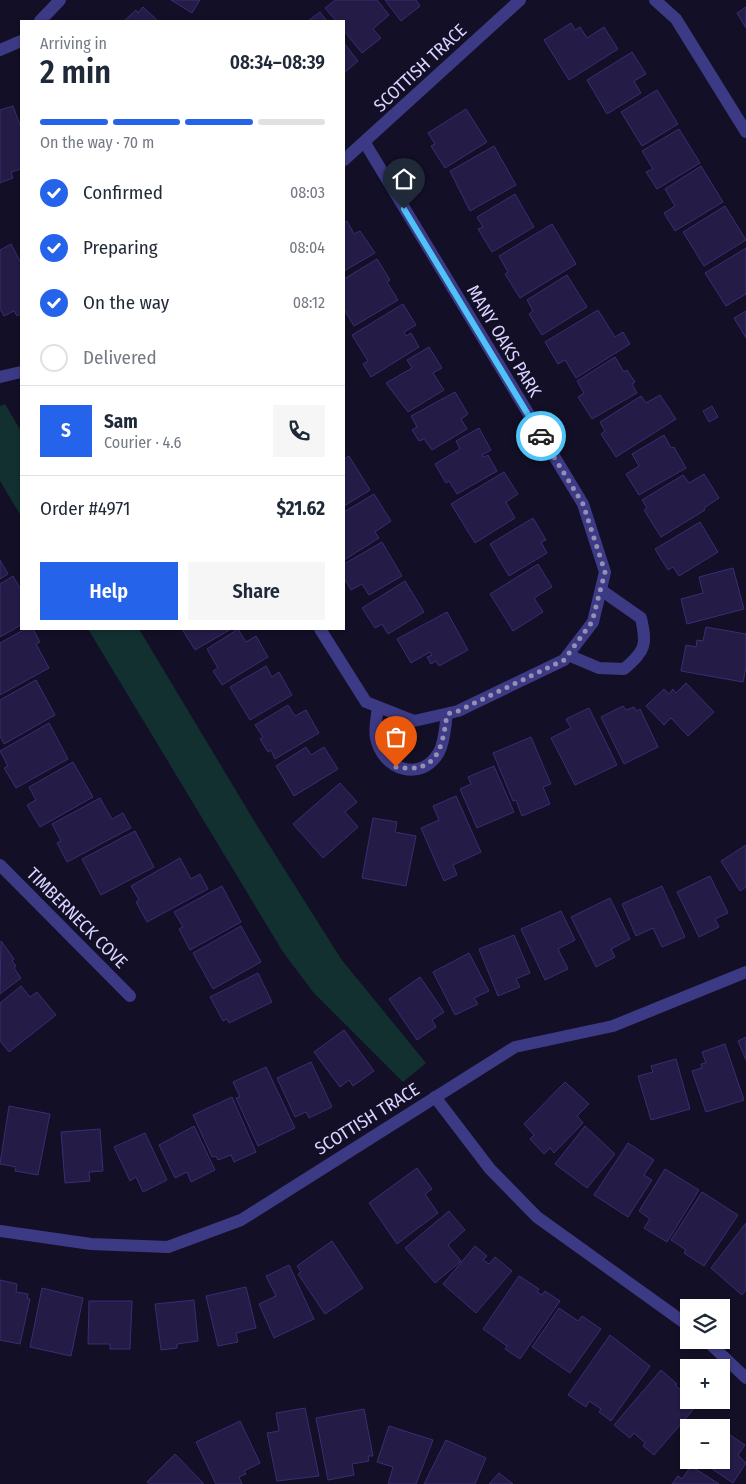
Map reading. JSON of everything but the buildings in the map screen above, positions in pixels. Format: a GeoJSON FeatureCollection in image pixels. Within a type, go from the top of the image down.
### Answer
{"type":"FeatureCollection","features":[{"type":"Feature","properties":{"kind":"street"},"geometry":{"type":"LineString","coordinates":[[41,20],[60,0]]}},
{"type":"Feature","properties":{"kind":"street","name":"SCOTTISH TRACE"},"geometry":{"type":"LineString","coordinates":[[345,159],[520,0]]}},
{"type":"Feature","properties":{"kind":"street"},"geometry":{"type":"LineString","coordinates":[[656,0],[676,19],[746,132]]}},
{"type":"Feature","properties":{"kind":"street"},"geometry":{"type":"LineString","coordinates":[[0,50],[20,41]]}},
{"type":"Feature","properties":{"kind":"street","name":"MANY OAKS PARK"},"geometry":{"type":"LineString","coordinates":[[321,630],[366,702],[414,721],[447,714],[564,660],[592,622],[605,572],[583,504],[365,143]]}},
{"type":"Feature","properties":{"kind":"street"},"geometry":{"type":"LineString","coordinates":[[0,377],[20,372]]}},
{"type":"Feature","properties":{"kind":"street"},"geometry":{"type":"LineString","coordinates":[[568,655],[599,668],[624,669],[639,656],[646,639],[641,618],[601,590]]}},
{"type":"Feature","properties":{"kind":"street"},"geometry":{"type":"LineString","coordinates":[[378,707],[375,737],[383,756],[396,767],[413,770],[428,765],[439,752],[447,714]]}},
{"type":"Feature","properties":{"kind":"street","name":"TIMBERNECK COVE"},"geometry":{"type":"LineString","coordinates":[[0,865],[130,996]]}},
{"type":"Feature","properties":{"kind":"street","name":"SCOTTISH TRACE"},"geometry":{"type":"LineString","coordinates":[[0,1231],[91,1244],[168,1247],[241,1220],[515,1047],[613,1026],[746,972]]}},
{"type":"Feature","properties":{"kind":"street"},"geometry":{"type":"LineString","coordinates":[[435,1097],[490,1169],[537,1217],[680,1320]]}},
{"type":"Feature","properties":{"kind":"street"},"geometry":{"type":"LineString","coordinates":[[715,1349],[746,1378]]}},
{"type":"Feature","properties":{"kind":"green space"},"geometry":{"type":"Polygon","coordinates":[[[5,404],[20,429],[20,514],[0,481],[0,406],[5,404]]]}},
{"type":"Feature","properties":{"kind":"green space"},"geometry":{"type":"Polygon","coordinates":[[[89,630],[140,630],[256,824],[341,959],[426,1063],[403,1082],[313,992],[283,952],[89,630]]]}},
{"type":"Feature","properties":{"kind":"way so far"},"geometry":{"type":"LineString","coordinates":[[396,767],[413,770],[428,765],[439,752],[444,736],[447,714],[458,711],[564,660],[592,622],[605,572],[583,504],[541,436]]}},
{"type":"Feature","properties":{"kind":"route"},"geometry":{"type":"LineString","coordinates":[[404,209],[541,436]]}}]}
